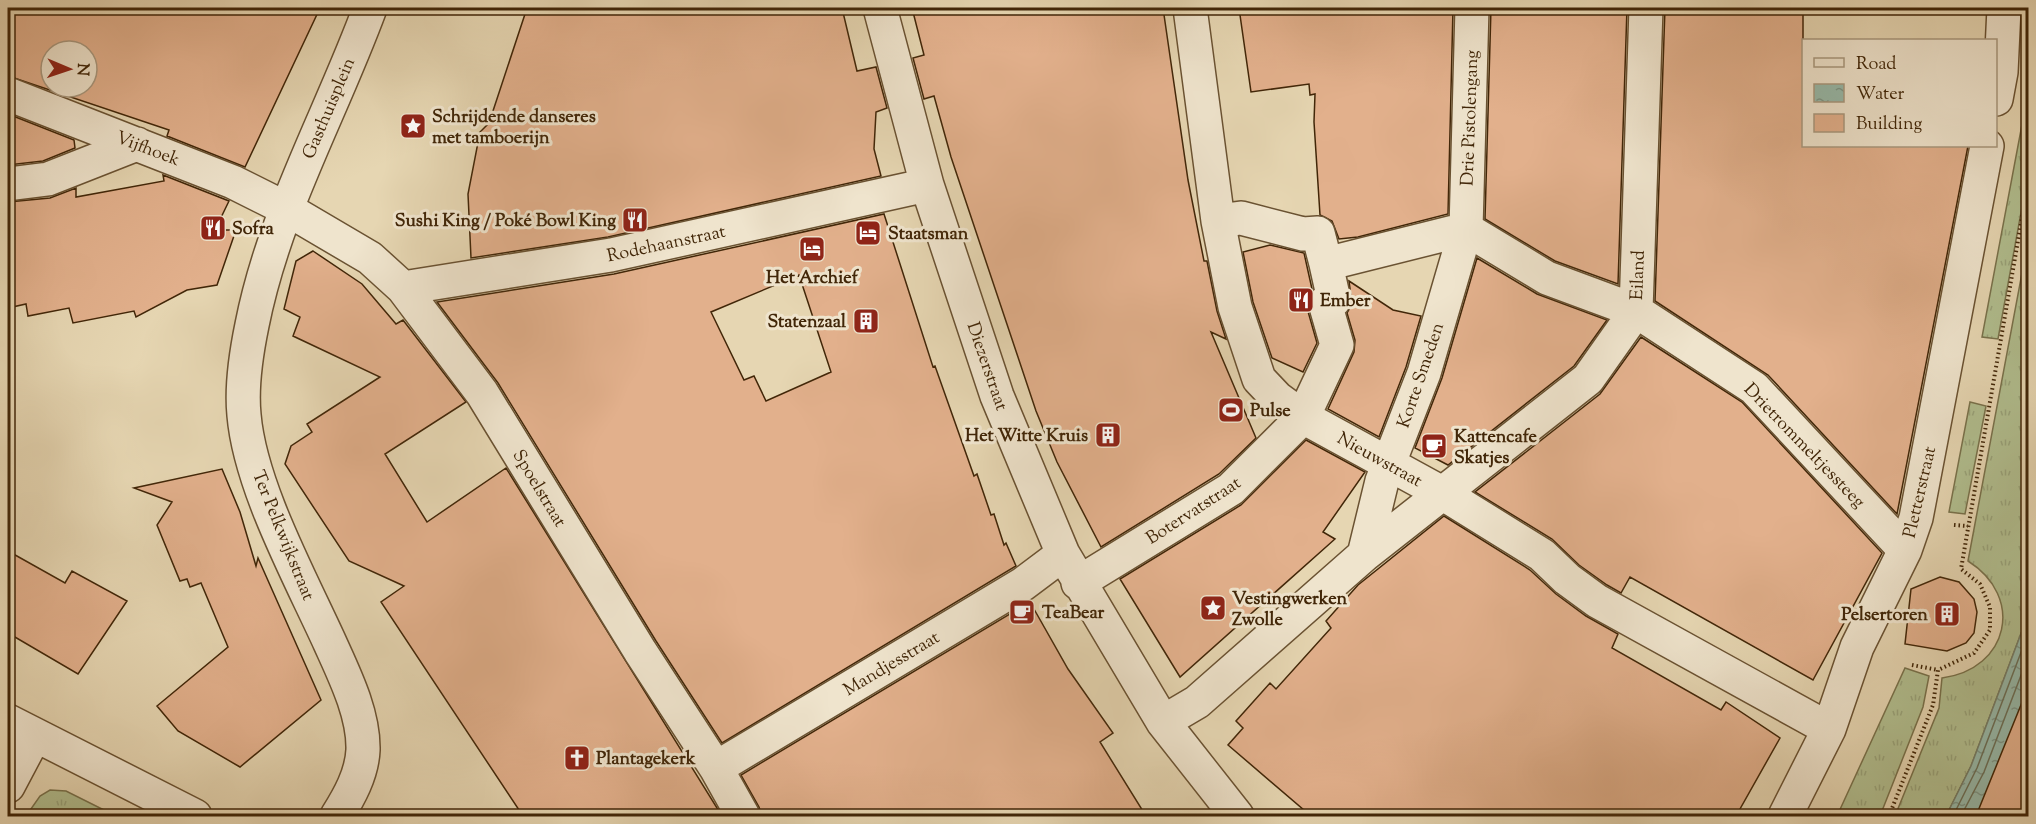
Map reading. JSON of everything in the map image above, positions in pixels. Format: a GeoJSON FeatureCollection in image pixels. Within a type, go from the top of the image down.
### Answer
{"type":"FeatureCollection","features":[{"type":"Feature","properties":{"kind":"street","name":"Gasthuisplein"},"geometry":{"type":"LineString","coordinates":[[285,208],[370,8]]}},
{"type":"Feature","properties":{"kind":"street","name":"Diezerstraat"},"geometry":{"type":"LineString","coordinates":[[880,8],[927,185],[997,396],[1063,554],[1163,722],[1237,816]]}},
{"type":"Feature","properties":{"kind":"street","name":"Nieuwstraat"},"geometry":{"type":"LineString","coordinates":[[1190,8],[1218,220],[1235,307],[1259,379],[1277,398],[1303,417],[1442,493],[1542,555],[1567,579],[1597,601],[1829,729]]}},
{"type":"Feature","properties":{"kind":"street","name":"Drie Pistolengang"},"geometry":{"type":"LineString","coordinates":[[1466,229],[1472,8]]}},
{"type":"Feature","properties":{"kind":"street","name":"Eiland"},"geometry":{"type":"LineString","coordinates":[[1442,493],[1588,379],[1636,311],[1646,8]]}},
{"type":"Feature","properties":{"kind":"street"},"geometry":{"type":"LineString","coordinates":[[1997,90],[2001,72],[2004,8]]}},
{"type":"Feature","properties":{"kind":"street","name":"Vijfhoek"},"geometry":{"type":"LineString","coordinates":[[8,94],[233,182],[285,208]]}},
{"type":"Feature","properties":{"kind":"street"},"geometry":{"type":"LineString","coordinates":[[8,184],[48,179],[137,144]]}},
{"type":"Feature","properties":{"kind":"street","name":"Pletterstraat"},"geometry":{"type":"LineString","coordinates":[[1785,816],[1829,729],[1863,637],[1905,550],[1916,518],[1987,147]]}},
{"type":"Feature","properties":{"kind":"street","name":"Rodehaanstraat"},"geometry":{"type":"LineString","coordinates":[[403,288],[611,255],[927,185]]}},
{"type":"Feature","properties":{"kind":"street","name":"Spoelstraat"},"geometry":{"type":"LineString","coordinates":[[285,208],[370,258],[403,288],[482,393],[640,651],[716,768],[743,816]]}},
{"type":"Feature","properties":{"kind":"street","name":"Ter Pelkwijkstraat"},"geometry":{"type":"LineString","coordinates":[[285,208],[268,259],[254,317],[246,357],[243,415],[257,472],[277,526],[355,700],[363,750],[355,785],[337,816]]}},
{"type":"Feature","properties":{"kind":"street"},"geometry":{"type":"LineString","coordinates":[[1218,220],[1241,218],[1303,234],[1318,233],[1326,264],[1466,229]]}},
{"type":"Feature","properties":{"kind":"street","name":"Drietrommeltjessteeg"},"geometry":{"type":"LineString","coordinates":[[1466,229],[1547,278],[1636,311],[1754,388],[1905,550]]}},
{"type":"Feature","properties":{"kind":"street","name":"Korte Smeden"},"geometry":{"type":"LineString","coordinates":[[1364,555],[1382,481],[1424,373],[1466,229]]}},
{"type":"Feature","properties":{"kind":"street","name":"Botervatstraat"},"geometry":{"type":"LineString","coordinates":[[1078,582],[1231,489],[1303,417],[1337,345],[1325,303],[1334,300],[1326,264]]}},
{"type":"Feature","properties":{"kind":"street"},"geometry":{"type":"LineString","coordinates":[[1163,722],[1197,702],[1364,555],[1442,493]]}},
{"type":"Feature","properties":{"kind":"street","name":"Mandjesstraat"},"geometry":{"type":"LineString","coordinates":[[716,768],[1023,584],[1063,554]]}},
{"type":"Feature","properties":{"kind":"street"},"geometry":{"type":"LineString","coordinates":[[8,786],[21,728],[195,816]]}},
{"type":"Feature","properties":{"kind":"path"},"geometry":{"type":"LineString","coordinates":[[1912,664],[1938,670],[1974,653],[1990,630],[1990,607],[1980,584],[1961,569],[2028,183]]}},
{"type":"Feature","properties":{"kind":"path"},"geometry":{"type":"LineString","coordinates":[[1888,816],[1934,705],[1938,670]]}},
{"type":"Feature","properties":{"kind":"green space"},"geometry":{"type":"Polygon","coordinates":[[[2027,98],[2028,174],[1998,339],[1982,337],[2027,98]]]}},
{"type":"Feature","properties":{"kind":"green space"},"geometry":{"type":"Polygon","coordinates":[[[2028,241],[2028,615],[1971,766],[1946,816],[1895,816],[1939,708],[1942,678],[1965,672],[1982,661],[1995,647],[2002,630],[2002,611],[1997,593],[1986,576],[1968,561],[2028,241]]]}},
{"type":"Feature","properties":{"kind":"green space"},"geometry":{"type":"Polygon","coordinates":[[[1970,402],[1986,406],[1965,514],[1949,512],[1970,402]]]}},
{"type":"Feature","properties":{"kind":"green space"},"geometry":{"type":"Polygon","coordinates":[[[1905,668],[1929,676],[1923,707],[1880,816],[1837,816],[1905,668]]]}},
{"type":"Feature","properties":{"kind":"green space"},"geometry":{"type":"Polygon","coordinates":[[[50,790],[66,791],[116,816],[26,816],[40,796],[50,790]]]}},
{"type":"Feature","properties":{"kind":"water"},"geometry":{"type":"Polygon","coordinates":[[[2028,615],[2028,816],[1946,816],[1971,766],[2028,615]]]}},
{"type":"Feature","properties":{"kind":"building"},"geometry":{"type":"Polygon","coordinates":[[[8,8],[320,8],[245,167],[167,136],[169,130],[77,99],[99,99],[99,39],[39,39],[39,86],[8,76],[8,8]]]}},
{"type":"Feature","properties":{"kind":"building"},"geometry":{"type":"Polygon","coordinates":[[[527,8],[842,8],[857,71],[876,67],[887,108],[876,112],[874,149],[881,176],[608,237],[471,258],[468,194],[480,132],[489,123],[527,8]]]}},
{"type":"Feature","properties":{"kind":"building"},"geometry":{"type":"Polygon","coordinates":[[[912,8],[1163,8],[1188,180],[1204,261],[1207,261],[1217,311],[1226,339],[1211,332],[1256,438],[1219,474],[1101,547],[1057,462],[1036,411],[951,157],[934,96],[924,99],[913,58],[924,55],[912,8]]]}},
{"type":"Feature","properties":{"kind":"building"},"geometry":{"type":"Polygon","coordinates":[[[1239,8],[1453,8],[1448,214],[1358,237],[1339,239],[1332,221],[1320,215],[1314,122],[1315,94],[1310,95],[1309,84],[1251,92],[1239,8]]]}},
{"type":"Feature","properties":{"kind":"building"},"geometry":{"type":"Polygon","coordinates":[[[1491,8],[1627,8],[1618,284],[1555,261],[1485,219],[1491,8]]]}},
{"type":"Feature","properties":{"kind":"building"},"geometry":{"type":"Polygon","coordinates":[[[1665,8],[1803,8],[1802,147],[1968,147],[1897,514],[1768,375],[1655,301],[1665,8]]]}},
{"type":"Feature","properties":{"kind":"building"},"geometry":{"type":"Polygon","coordinates":[[[8,114],[74,140],[75,148],[43,161],[8,165],[8,114]]]}},
{"type":"Feature","properties":{"kind":"building"},"geometry":{"type":"Polygon","coordinates":[[[163,175],[229,201],[215,230],[236,230],[217,285],[187,290],[136,317],[134,311],[73,323],[69,308],[28,316],[26,304],[8,308],[8,202],[50,198],[76,188],[76,197],[164,181],[163,175]]]}},
{"type":"Feature","properties":{"kind":"building"},"geometry":{"type":"Polygon","coordinates":[[[884,214],[933,367],[935,366],[974,476],[977,474],[991,515],[994,514],[1004,545],[1006,543],[1016,566],[722,743],[656,641],[498,383],[437,302],[614,274],[884,214]],[[799,275],[711,312],[744,380],[754,376],[766,401],[831,372],[799,275]]]}},
{"type":"Feature","properties":{"kind":"building"},"geometry":{"type":"Polygon","coordinates":[[[1270,245],[1304,253],[1312,289],[1307,298],[1307,308],[1317,343],[1303,372],[1272,358],[1253,302],[1243,252],[1270,245]]]}},
{"type":"Feature","properties":{"kind":"building"},"geometry":{"type":"Polygon","coordinates":[[[313,251],[362,284],[396,324],[403,320],[466,402],[385,454],[427,522],[506,468],[722,816],[523,816],[381,602],[404,586],[349,561],[285,464],[291,446],[312,432],[307,424],[380,377],[293,336],[300,317],[284,309],[296,261],[313,251]]]}},
{"type":"Feature","properties":{"kind":"building"},"geometry":{"type":"Polygon","coordinates":[[[1477,258],[1537,294],[1607,320],[1574,366],[1448,465],[1415,448],[1442,378],[1477,258]]]}},
{"type":"Feature","properties":{"kind":"building"},"geometry":{"type":"Polygon","coordinates":[[[1349,281],[1393,310],[1421,316],[1406,367],[1379,437],[1328,409],[1354,352],[1355,340],[1347,313],[1352,304],[1349,281]]]}},
{"type":"Feature","properties":{"kind":"building"},"geometry":{"type":"Polygon","coordinates":[[[1641,337],[1742,402],[1882,553],[1813,680],[1630,577],[1621,593],[1579,565],[1552,539],[1475,492],[1600,394],[1641,337]]]}},
{"type":"Feature","properties":{"kind":"building"},"geometry":{"type":"Polygon","coordinates":[[[1306,440],[1365,472],[1323,532],[1335,539],[1180,677],[1120,579],[1241,505],[1306,440]]]}},
{"type":"Feature","properties":{"kind":"building"},"geometry":{"type":"Polygon","coordinates":[[[222,469],[240,512],[256,566],[258,558],[321,700],[240,767],[178,731],[157,706],[228,647],[201,583],[190,587],[187,579],[180,581],[157,525],[172,502],[134,488],[222,469]]]}},
{"type":"Feature","properties":{"kind":"building"},"geometry":{"type":"Polygon","coordinates":[[[1444,516],[1530,570],[1556,594],[1586,616],[1618,634],[1612,648],[1721,710],[1726,702],[1780,738],[1736,816],[1311,816],[1228,745],[1243,728],[1236,721],[1270,683],[1276,689],[1331,628],[1326,621],[1358,585],[1444,516]]]}},
{"type":"Feature","properties":{"kind":"building"},"geometry":{"type":"Polygon","coordinates":[[[8,551],[65,583],[72,571],[127,601],[78,674],[8,633],[8,551]]]}},
{"type":"Feature","properties":{"kind":"building","name":"Pelsertoren"},"geometry":{"type":"Polygon","coordinates":[[[1940,577],[1959,582],[1974,599],[1977,612],[1974,633],[1966,643],[1947,651],[1905,644],[1911,589],[1940,577]]]}},
{"type":"Feature","properties":{"kind":"building"},"geometry":{"type":"Polygon","coordinates":[[[1030,602],[1068,669],[1113,733],[1100,742],[1146,816],[762,816],[741,775],[1030,602]]]}},
{"type":"Feature","properties":{"kind":"building"},"geometry":{"type":"Polygon","coordinates":[[[2027,690],[2028,800],[2021,816],[1976,816],[2027,690]]]}},
{"type":"Feature","properties":{"kind":"place","name":"Schrijdende danseres met tamboerijn"},"geometry":{"type":"Point","coordinates":[413,126]}},
{"type":"Feature","properties":{"kind":"place","name":"Sushi King / Poké Bowl King"},"geometry":{"type":"Point","coordinates":[635,220]}},
{"type":"Feature","properties":{"kind":"place","name":"Sofra"},"geometry":{"type":"Point","coordinates":[213,228]}},
{"type":"Feature","properties":{"kind":"place","name":"Staatsman"},"geometry":{"type":"Point","coordinates":[868,233]}},
{"type":"Feature","properties":{"kind":"place","name":"Het Archief"},"geometry":{"type":"Point","coordinates":[812,249]}},
{"type":"Feature","properties":{"kind":"place","name":"Ember"},"geometry":{"type":"Point","coordinates":[1301,300]}},
{"type":"Feature","properties":{"kind":"place","name":"Statenzaal"},"geometry":{"type":"Point","coordinates":[866,321]}},
{"type":"Feature","properties":{"kind":"place","name":"Pulse"},"geometry":{"type":"Point","coordinates":[1231,410]}},
{"type":"Feature","properties":{"kind":"place","name":"Het Witte Kruis"},"geometry":{"type":"Point","coordinates":[1108,435]}},
{"type":"Feature","properties":{"kind":"place","name":"Kattencafe Skatjes"},"geometry":{"type":"Point","coordinates":[1434,446]}},
{"type":"Feature","properties":{"kind":"place","name":"Vestingwerken Zwolle"},"geometry":{"type":"Point","coordinates":[1213,608]}},
{"type":"Feature","properties":{"kind":"place","name":"TeaBear"},"geometry":{"type":"Point","coordinates":[1022,612]}},
{"type":"Feature","properties":{"kind":"place","name":"Pelsertoren"},"geometry":{"type":"Point","coordinates":[1947,614]}},
{"type":"Feature","properties":{"kind":"place","name":"Plantagekerk"},"geometry":{"type":"Point","coordinates":[577,758]}}]}
